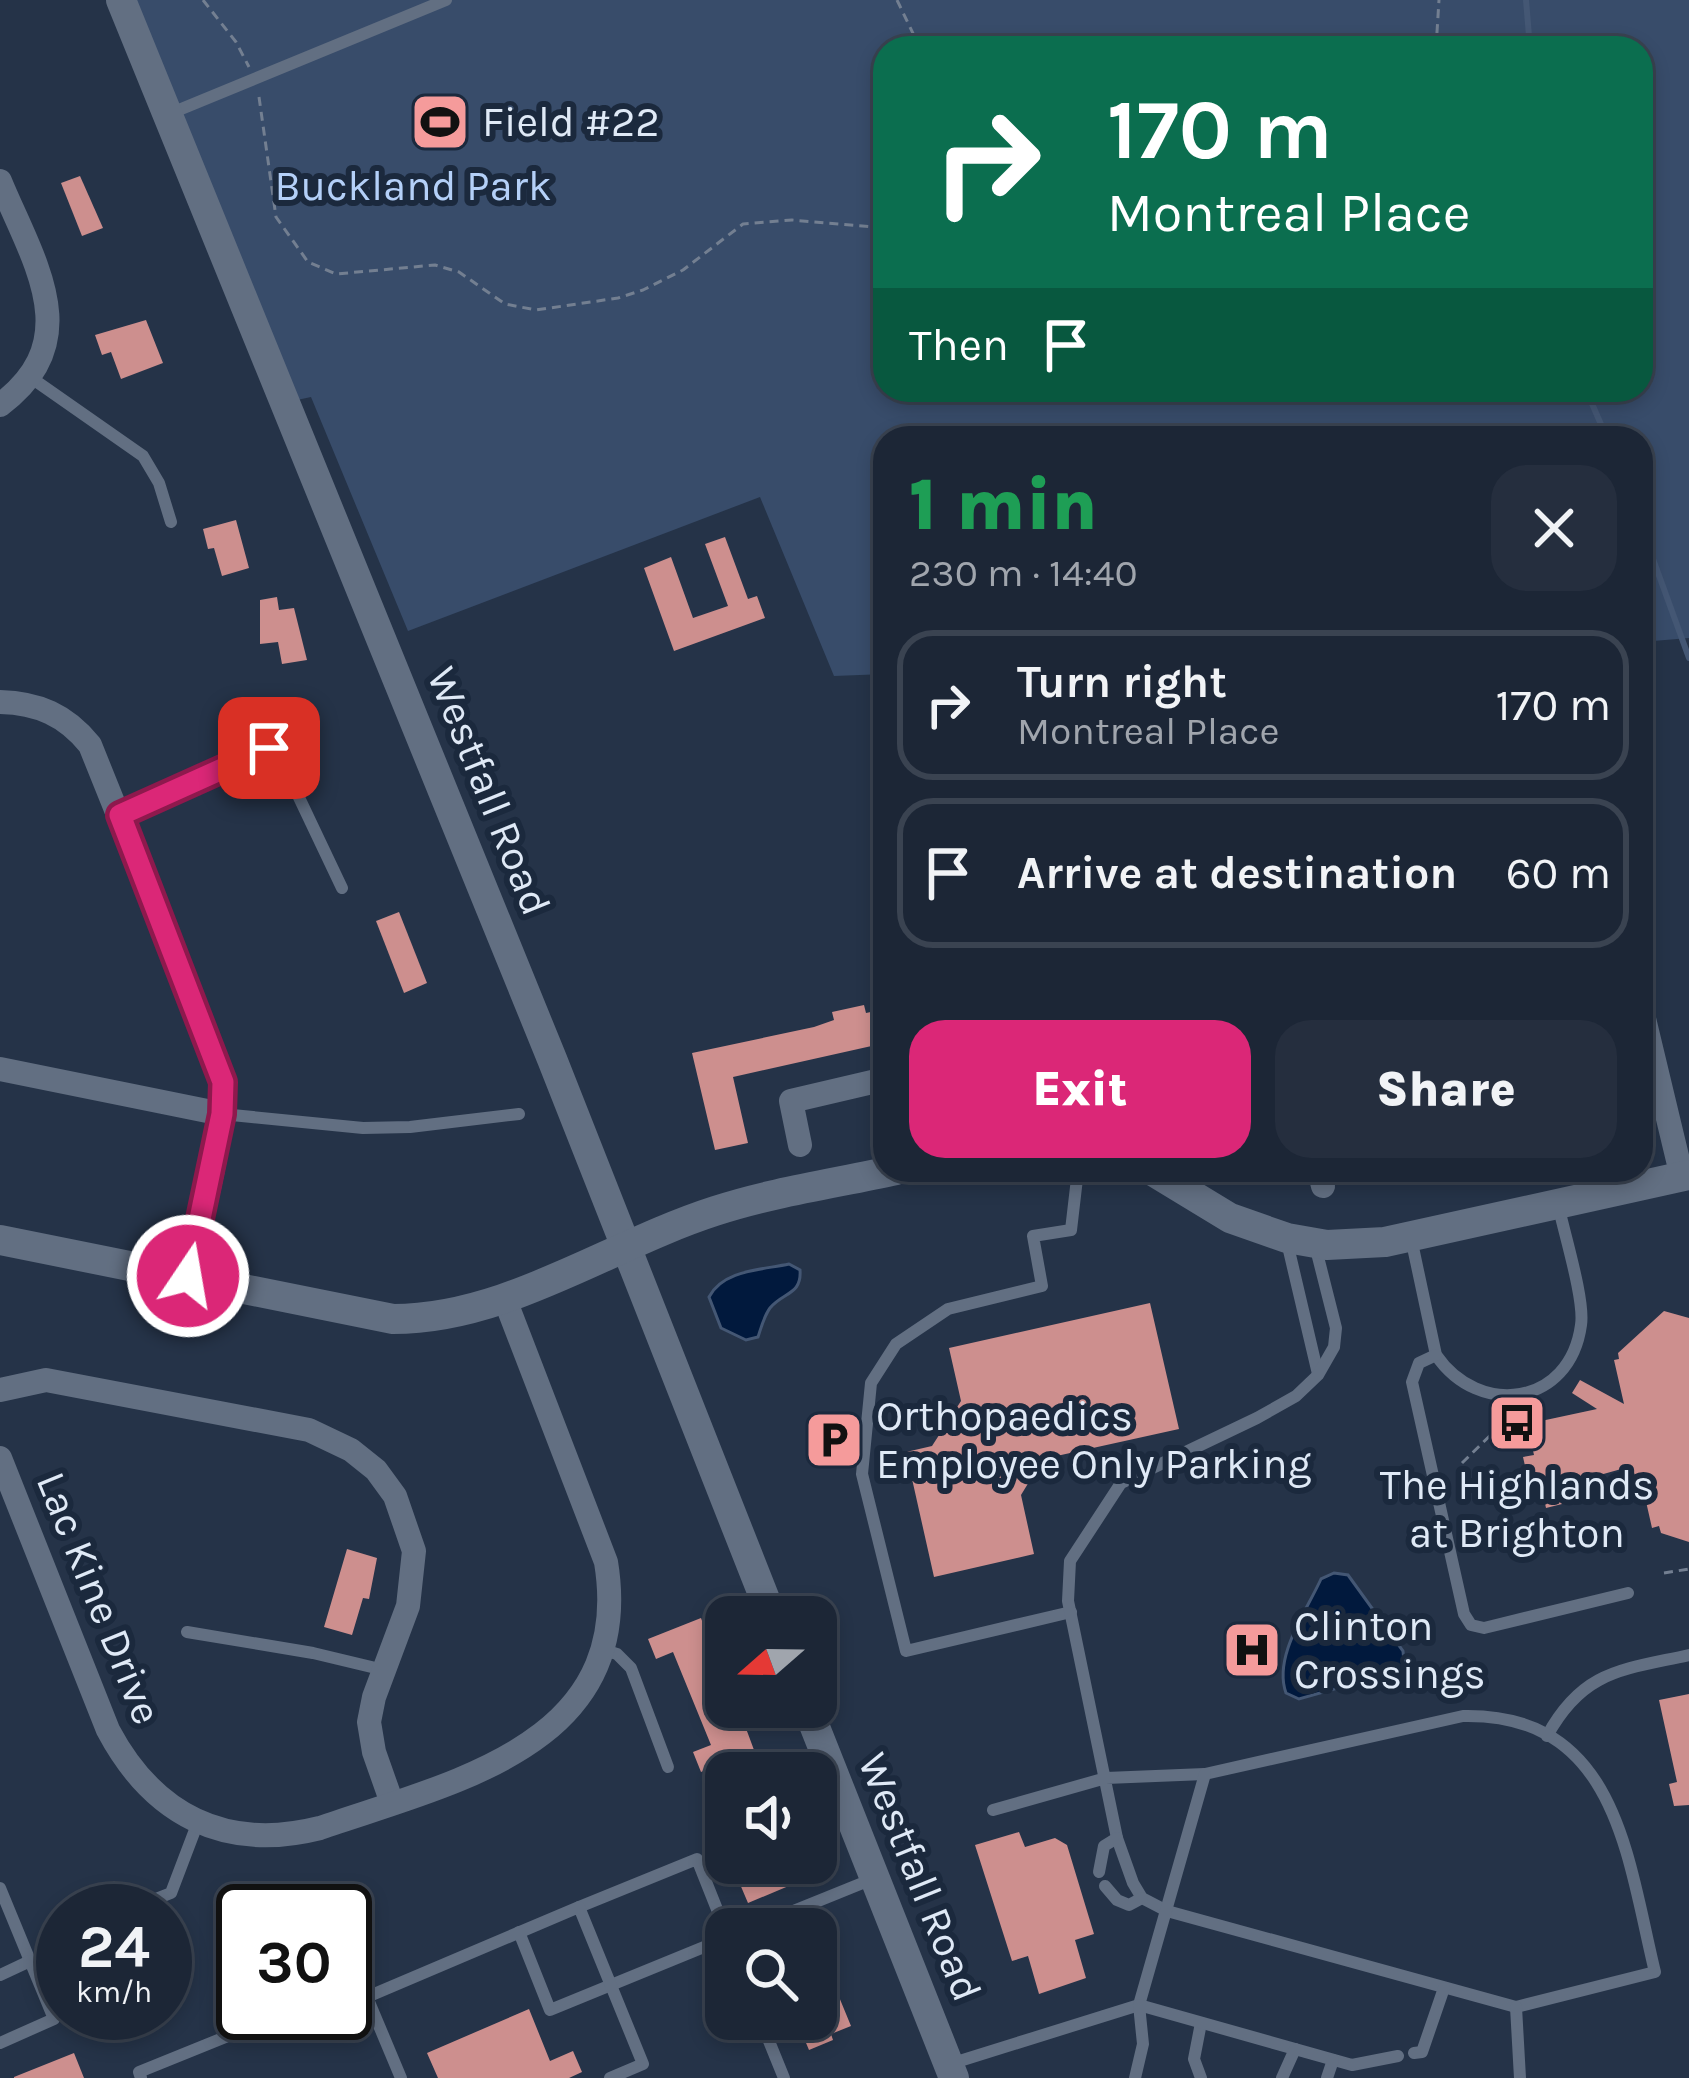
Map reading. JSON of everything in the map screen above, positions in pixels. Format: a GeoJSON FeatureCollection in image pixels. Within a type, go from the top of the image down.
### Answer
{"type":"FeatureCollection","features":[{"type":"Feature","properties":{"kind":"street","name":"Westfall Road"},"geometry":{"type":"LineString","coordinates":[[121,0],[552,1059],[764,1596]]}},
{"type":"Feature","properties":{"kind":"street"},"geometry":{"type":"LineString","coordinates":[[0,181],[40,278],[51,322],[49,341],[30,377],[0,405]]}},
{"type":"Feature","properties":{"kind":"street"},"geometry":{"type":"LineString","coordinates":[[0,702],[46,709],[72,725],[98,760],[217,1061],[223,1082],[222,1114],[188,1276]]}},
{"type":"Feature","properties":{"kind":"street"},"geometry":{"type":"LineString","coordinates":[[1171,1182],[1230,1218],[1301,1241],[1357,1245],[1686,1176],[1653,1051]]}},
{"type":"Feature","properties":{"kind":"street"},"geometry":{"type":"LineString","coordinates":[[0,1069],[222,1114]]}},
{"type":"Feature","properties":{"kind":"street"},"geometry":{"type":"LineString","coordinates":[[800,1145],[791,1101],[873,1082]]}},
{"type":"Feature","properties":{"kind":"street"},"geometry":{"type":"LineString","coordinates":[[0,1240],[393,1318],[442,1316],[504,1297],[717,1210],[873,1175]]}},
{"type":"Feature","properties":{"kind":"street","name":"Lac Kine Drive"},"geometry":{"type":"LineString","coordinates":[[0,1458],[124,1761],[167,1804],[199,1821],[247,1837],[320,1828],[488,1766],[534,1743],[572,1708],[604,1650],[610,1604],[606,1562],[504,1297]]}},
{"type":"Feature","properties":{"kind":"street"},"geometry":{"type":"LineString","coordinates":[[0,1390],[46,1380],[309,1430],[351,1450],[376,1470],[395,1496],[414,1551],[408,1606],[369,1722],[392,1803]]}},
{"type":"Feature","properties":{"kind":"street","name":"Westfall Road"},"geometry":{"type":"LineString","coordinates":[[815,1728],[951,2071]]}},
{"type":"Feature","properties":{"kind":"lane"},"geometry":{"type":"LineString","coordinates":[[167,114],[446,0]]}},
{"type":"Feature","properties":{"kind":"lane"},"geometry":{"type":"LineString","coordinates":[[30,377],[143,456],[159,483],[171,522]]}},
{"type":"Feature","properties":{"kind":"lane"},"geometry":{"type":"LineString","coordinates":[[120,815],[269,748],[276,749],[342,888]]}},
{"type":"Feature","properties":{"kind":"lane"},"geometry":{"type":"LineString","coordinates":[[222,1114],[386,1128],[519,1114]]}},
{"type":"Feature","properties":{"kind":"lane"},"geometry":{"type":"LineString","coordinates":[[1071,1612],[906,1651],[862,1474],[871,1384],[896,1344],[948,1309],[1042,1286],[1033,1236],[1071,1230],[1077,1182]]}},
{"type":"Feature","properties":{"kind":"lane"},"geometry":{"type":"LineString","coordinates":[[1411,1237],[1436,1355],[1466,1384],[1491,1394],[1520,1395],[1543,1388],[1563,1371],[1576,1347],[1582,1317],[1558,1204]]}},
{"type":"Feature","properties":{"kind":"lane"},"geometry":{"type":"LineString","coordinates":[[1301,1241],[1318,1375]]}},
{"type":"Feature","properties":{"kind":"lane"},"geometry":{"type":"LineString","coordinates":[[993,1810],[1106,1778],[1205,1774],[1463,1716],[1494,1715],[1569,1749],[1599,1782],[1620,1828],[1655,1972],[1516,2007],[1167,1911],[1142,1898],[1132,1883],[1118,1838],[1106,1778],[1071,1612],[1070,1561],[1121,1483],[1257,1418],[1296,1396],[1318,1375],[1334,1347],[1336,1328],[1301,1241]]}},
{"type":"Feature","properties":{"kind":"lane"},"geometry":{"type":"LineString","coordinates":[[1436,1355],[1419,1363],[1412,1382],[1464,1614],[1471,1625],[1484,1628],[1628,1593]]}},
{"type":"Feature","properties":{"kind":"lane"},"geometry":{"type":"LineString","coordinates":[[188,1632],[313,1653],[385,1671]]}},
{"type":"Feature","properties":{"kind":"lane"},"geometry":{"type":"LineString","coordinates":[[604,1650],[631,1668],[668,1767]]}},
{"type":"Feature","properties":{"kind":"lane"},"geometry":{"type":"LineString","coordinates":[[1547,1736],[1557,1718],[1594,1680],[1689,1655]]}},
{"type":"Feature","properties":{"kind":"lane"},"geometry":{"type":"LineString","coordinates":[[1135,2078],[1143,2044],[1139,2006],[1205,1774]]}},
{"type":"Feature","properties":{"kind":"lane"},"geometry":{"type":"LineString","coordinates":[[174,1884],[199,1821]]}},
{"type":"Feature","properties":{"kind":"lane"},"geometry":{"type":"LineString","coordinates":[[1099,1871],[1104,1846],[1118,1838]]}},
{"type":"Feature","properties":{"kind":"lane"},"geometry":{"type":"LineString","coordinates":[[401,2078],[367,1997],[697,1859],[716,1908]]}},
{"type":"Feature","properties":{"kind":"lane"},"geometry":{"type":"LineString","coordinates":[[801,1908],[876,1878]]}},
{"type":"Feature","properties":{"kind":"lane"},"geometry":{"type":"LineString","coordinates":[[1105,1886],[1129,1905],[1142,1898]]}},
{"type":"Feature","properties":{"kind":"lane"},"geometry":{"type":"LineString","coordinates":[[0,1888],[54,2019],[0,2043]]}},
{"type":"Feature","properties":{"kind":"lane"},"geometry":{"type":"LineString","coordinates":[[579,1907],[643,2064],[610,2078]]}},
{"type":"Feature","properties":{"kind":"lane"},"geometry":{"type":"LineString","coordinates":[[519,1932],[550,2010],[705,1944]]}},
{"type":"Feature","properties":{"kind":"lane"},"geometry":{"type":"LineString","coordinates":[[0,1975],[30,1961]]}},
{"type":"Feature","properties":{"kind":"lane"},"geometry":{"type":"LineString","coordinates":[[1414,2053],[1422,2052],[1444,1988]]}},
{"type":"Feature","properties":{"kind":"lane"},"geometry":{"type":"LineString","coordinates":[[951,2071],[1139,2006],[1352,2065],[1399,2056]]}},
{"type":"Feature","properties":{"kind":"lane"},"geometry":{"type":"LineString","coordinates":[[1516,2007],[1520,2078]]}},
{"type":"Feature","properties":{"kind":"lane"},"geometry":{"type":"LineString","coordinates":[[1201,2023],[1194,2059],[1202,2078]]}},
{"type":"Feature","properties":{"kind":"lane"},"geometry":{"type":"LineString","coordinates":[[141,2078],[139,2072],[218,2040]]}},
{"type":"Feature","properties":{"kind":"lane"},"geometry":{"type":"LineString","coordinates":[[769,2040],[784,2078]]}},
{"type":"Feature","properties":{"kind":"lane"},"geometry":{"type":"LineString","coordinates":[[1282,2078],[1295,2050]]}},
{"type":"Feature","properties":{"kind":"lane"},"geometry":{"type":"LineString","coordinates":[[1327,2078],[1333,2060]]}},
{"type":"Feature","properties":{"kind":"path"},"geometry":{"type":"LineString","coordinates":[[203,0],[250,68]]}},
{"type":"Feature","properties":{"kind":"path"},"geometry":{"type":"LineString","coordinates":[[897,0],[914,36]]}},
{"type":"Feature","properties":{"kind":"path"},"geometry":{"type":"LineString","coordinates":[[1437,36],[1439,0]]}},
{"type":"Feature","properties":{"kind":"path"},"geometry":{"type":"LineString","coordinates":[[258,90],[273,208],[308,262],[322,270],[349,275],[435,265],[459,272],[505,304],[536,310],[643,290],[683,270],[743,224],[816,220],[873,227]]}},
{"type":"Feature","properties":{"kind":"path"},"geometry":{"type":"LineString","coordinates":[[1462,1463],[1507,1419]]}},
{"type":"Feature","properties":{"kind":"path"},"geometry":{"type":"LineString","coordinates":[[1664,1573],[1689,1569]]}},
{"type":"Feature","properties":{"kind":"green space","name":"Buckland Park"},"geometry":{"type":"Polygon","coordinates":[[[136,0],[1689,0],[1689,638],[1653,641],[1653,426],[873,426],[873,674],[834,676],[760,497],[408,631],[311,397],[297,400],[136,0]]]}},
{"type":"Feature","properties":{"kind":"shaded area"},"geometry":{"type":"Polygon","coordinates":[[[789,1264],[800,1270],[798,1284],[770,1308],[758,1337],[746,1340],[721,1328],[709,1297],[715,1288],[744,1273],[789,1264]]]}},
{"type":"Feature","properties":{"kind":"shaded area"},"geometry":{"type":"Polygon","coordinates":[[[1334,1573],[1348,1575],[1403,1651],[1404,1663],[1395,1672],[1299,1699],[1286,1693],[1287,1650],[1321,1579],[1334,1573]]]}},
{"type":"Feature","properties":{"kind":"building"},"geometry":{"type":"Polygon","coordinates":[[[80,176],[103,228],[82,236],[61,183],[80,176]]]}},
{"type":"Feature","properties":{"kind":"building"},"geometry":{"type":"Polygon","coordinates":[[[146,320],[163,363],[121,379],[111,352],[102,355],[95,335],[146,320]]]}},
{"type":"Feature","properties":{"kind":"building"},"geometry":{"type":"Polygon","coordinates":[[[236,520],[249,568],[222,576],[203,529],[236,520]]]}},
{"type":"Feature","properties":{"kind":"building"},"geometry":{"type":"Polygon","coordinates":[[[725,537],[748,599],[757,596],[765,618],[674,651],[644,568],[671,557],[693,618],[728,606],[705,544],[725,537]]]}},
{"type":"Feature","properties":{"kind":"building"},"geometry":{"type":"Polygon","coordinates":[[[277,597],[279,610],[294,608],[307,660],[282,664],[278,642],[260,644],[260,600],[277,597]]]}},
{"type":"Feature","properties":{"kind":"building"},"geometry":{"type":"Polygon","coordinates":[[[399,912],[427,983],[404,993],[376,921],[399,912]]]}},
{"type":"Feature","properties":{"kind":"building"},"geometry":{"type":"Polygon","coordinates":[[[864,1005],[866,1013],[873,1012],[873,1046],[733,1077],[748,1143],[715,1150],[692,1053],[814,1027],[834,1020],[832,1012],[864,1005]]]}},
{"type":"Feature","properties":{"kind":"building"},"geometry":{"type":"Polygon","coordinates":[[[1150,1303],[1179,1429],[1043,1459],[1021,1495],[1034,1554],[934,1577],[906,1452],[932,1446],[961,1401],[949,1348],[1150,1303]]]}},
{"type":"Feature","properties":{"kind":"building"},"geometry":{"type":"Polygon","coordinates":[[[1664,1311],[1689,1318],[1689,1542],[1661,1533],[1659,1526],[1652,1528],[1640,1475],[1635,1476],[1632,1466],[1582,1480],[1586,1498],[1546,1508],[1539,1477],[1528,1479],[1523,1457],[1534,1455],[1527,1424],[1597,1409],[1572,1393],[1580,1380],[1624,1404],[1614,1360],[1664,1311]]]}},
{"type":"Feature","properties":{"kind":"building"},"geometry":{"type":"Polygon","coordinates":[[[347,1549],[377,1558],[369,1599],[363,1598],[352,1635],[324,1627],[347,1549]]]}},
{"type":"Feature","properties":{"kind":"building"},"geometry":{"type":"Polygon","coordinates":[[[701,1618],[705,1728],[746,1728],[754,1750],[705,1752],[701,1772],[693,1752],[711,1745],[673,1652],[656,1659],[648,1639],[701,1618]]]}},
{"type":"Feature","properties":{"kind":"building"},"geometry":{"type":"Polygon","coordinates":[[[1689,1694],[1689,1805],[1674,1806],[1669,1784],[1677,1782],[1659,1700],[1689,1694]]]}},
{"type":"Feature","properties":{"kind":"building"},"geometry":{"type":"Polygon","coordinates":[[[1019,1832],[1025,1847],[1055,1838],[1067,1845],[1094,1934],[1075,1940],[1086,1978],[1039,1994],[1028,1956],[1012,1961],[975,1845],[1019,1832]]]}},
{"type":"Feature","properties":{"kind":"building"},"geometry":{"type":"Polygon","coordinates":[[[740,1884],[791,1884],[791,1885],[748,1903],[740,1884]]]}},
{"type":"Feature","properties":{"kind":"building"},"geometry":{"type":"Polygon","coordinates":[[[837,1992],[851,2026],[837,2032],[837,1992]]]}},
{"type":"Feature","properties":{"kind":"building"},"geometry":{"type":"Polygon","coordinates":[[[529,2009],[550,2061],[573,2051],[582,2072],[569,2078],[438,2078],[427,2053],[529,2009]]]}},
{"type":"Feature","properties":{"kind":"building"},"geometry":{"type":"Polygon","coordinates":[[[805,2040],[833,2040],[809,2050],[805,2040]]]}},
{"type":"Feature","properties":{"kind":"building"},"geometry":{"type":"Polygon","coordinates":[[[74,2053],[84,2078],[14,2078],[14,2077],[74,2053]]]}},
{"type":"Feature","properties":{"kind":"waterway"},"geometry":{"type":"LineString","coordinates":[[1526,0],[1529,36]]}},
{"type":"Feature","properties":{"kind":"waterway"},"geometry":{"type":"LineString","coordinates":[[1591,402],[1602,426]]}},
{"type":"Feature","properties":{"kind":"waterway"},"geometry":{"type":"LineString","coordinates":[[1653,559],[1689,658]]}},
{"type":"Feature","properties":{"kind":"place","name":"Field #22"},"geometry":{"type":"Point","coordinates":[440,122]}},
{"type":"Feature","properties":{"kind":"place","name":"The Highlands at Brighton"},"geometry":{"type":"Point","coordinates":[1517,1423]}},
{"type":"Feature","properties":{"kind":"place","name":"Orthopaedics Employee Only Parking"},"geometry":{"type":"Point","coordinates":[834,1440]}},
{"type":"Feature","properties":{"kind":"place","name":"Clinton Crossings"},"geometry":{"type":"Point","coordinates":[1252,1650]}},
{"type":"Feature","properties":{"kind":"route"},"geometry":{"type":"LineString","coordinates":[[188,1276],[222,1114],[223,1082],[120,815],[269,748]]}}]}
